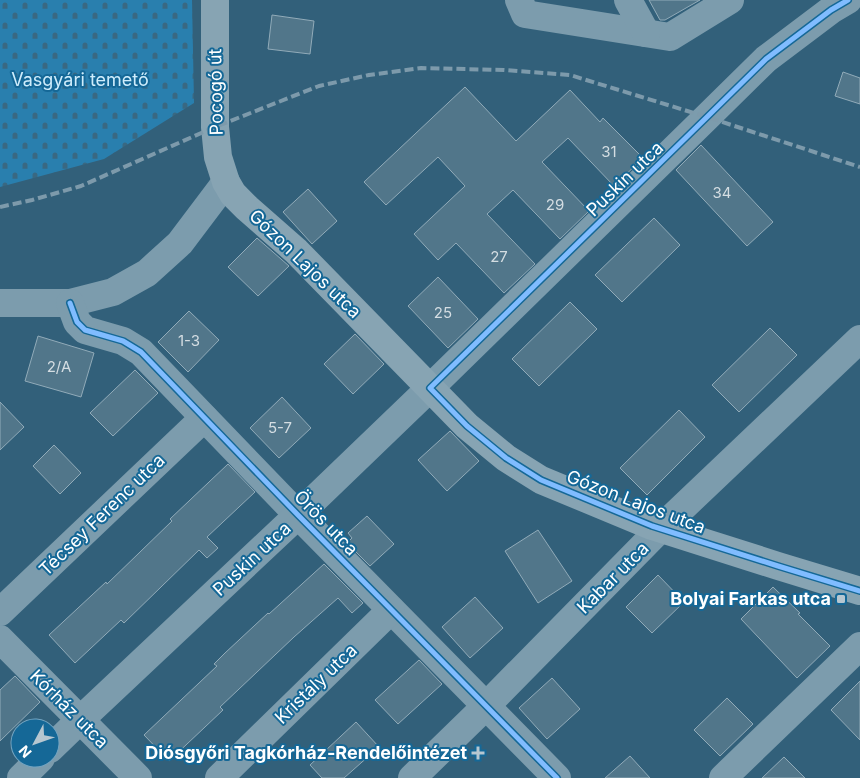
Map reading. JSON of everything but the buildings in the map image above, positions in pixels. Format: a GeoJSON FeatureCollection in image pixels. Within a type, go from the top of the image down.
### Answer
{"type":"FeatureCollection","features":[{"type":"Feature","properties":{"kind":"main road","name":"Pocogó út"},"geometry":{"type":"LineString","coordinates":[[215,0],[216,127],[218,157],[226,182]]}},
{"type":"Feature","properties":{"kind":"main road","name":"Gózon Lajos utca"},"geometry":{"type":"LineString","coordinates":[[226,182],[233,194],[296,251],[467,426],[506,458],[541,480],[662,528],[860,591]]}},
{"type":"Feature","properties":{"kind":"street"},"geometry":{"type":"LineString","coordinates":[[519,0],[525,14],[670,37],[726,1]]}},
{"type":"Feature","properties":{"kind":"street"},"geometry":{"type":"LineString","coordinates":[[628,0],[646,33]]}},
{"type":"Feature","properties":{"kind":"street","name":"Puskin utca"},"geometry":{"type":"LineString","coordinates":[[60,740],[430,388],[766,58],[834,3]]}},
{"type":"Feature","properties":{"kind":"street"},"geometry":{"type":"LineString","coordinates":[[0,304],[70,303],[114,292],[147,273],[180,243],[226,182]]}},
{"type":"Feature","properties":{"kind":"street","name":"Örös utca"},"geometry":{"type":"LineString","coordinates":[[70,303],[77,322],[85,330],[123,341],[141,352],[486,706],[549,775]]}},
{"type":"Feature","properties":{"kind":"street","name":"Kabar utca"},"geometry":{"type":"LineString","coordinates":[[412,778],[662,528],[860,340]]}},
{"type":"Feature","properties":{"kind":"street","name":"Técsey Ferenc utca"},"geometry":{"type":"LineString","coordinates":[[0,612],[204,418]]}},
{"type":"Feature","properties":{"kind":"street","name":"Kristály utca"},"geometry":{"type":"LineString","coordinates":[[219,778],[392,610]]}},
{"type":"Feature","properties":{"kind":"street","name":"Kórház utca"},"geometry":{"type":"LineString","coordinates":[[0,639],[138,778]]}},
{"type":"Feature","properties":{"kind":"street"},"geometry":{"type":"LineString","coordinates":[[723,778],[860,646]]}},
{"type":"Feature","properties":{"kind":"street"},"geometry":{"type":"LineString","coordinates":[[21,778],[31,768]]}},
{"type":"Feature","properties":{"kind":"green space","name":"Vasgyári temető"},"geometry":{"type":"Polygon","coordinates":[[[0,0],[192,0],[194,103],[104,159],[0,187],[0,0]]]}},
{"type":"Feature","properties":{"kind":"railway"},"geometry":{"type":"LineString","coordinates":[[0,207],[81,186],[215,127],[319,86],[369,75],[421,68],[504,70],[570,75],[860,167]]}},
{"type":"Feature","properties":{"kind":"cycle path"},"geometry":{"type":"LineString","coordinates":[[848,0],[831,10],[766,59],[430,388],[467,426],[506,458],[541,480],[652,526],[860,591]]}},
{"type":"Feature","properties":{"kind":"cycle path"},"geometry":{"type":"LineString","coordinates":[[70,303],[77,322],[85,330],[123,341],[141,352],[298,515],[557,778]]}},
{"type":"Feature","properties":{"kind":"place","name":"Bolyai Farkas utca"},"geometry":{"type":"Point","coordinates":[841,599]}},
{"type":"Feature","properties":{"kind":"place","name":"Diósgyőri Tagkórház-Rendelőintézet"},"geometry":{"type":"Point","coordinates":[478,753]}}]}
